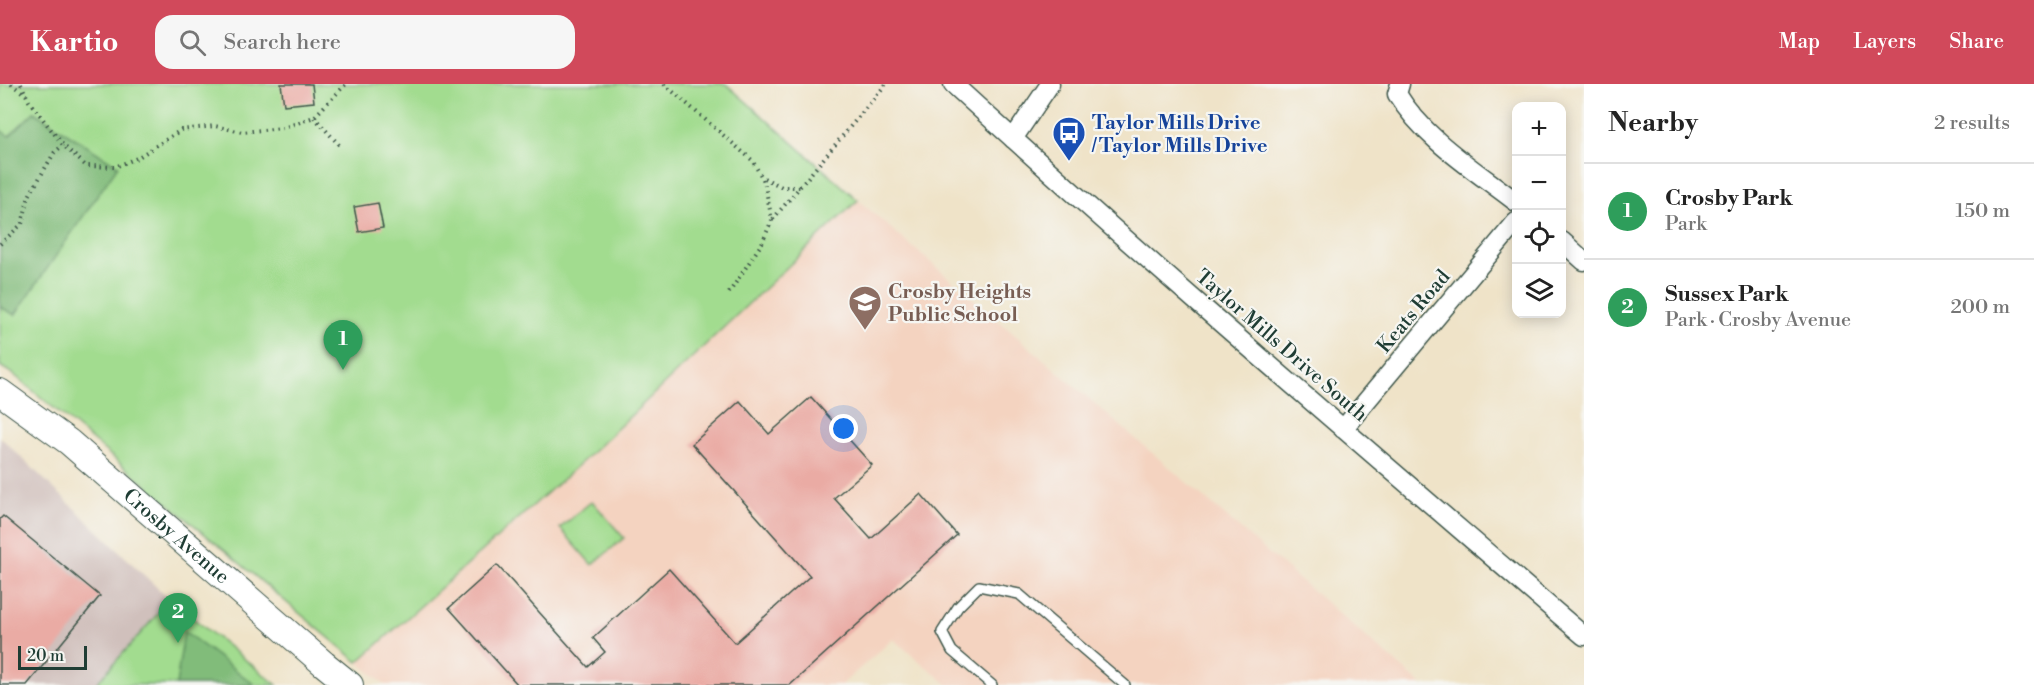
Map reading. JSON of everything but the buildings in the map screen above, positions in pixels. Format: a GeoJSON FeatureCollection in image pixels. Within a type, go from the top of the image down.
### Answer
{"type":"FeatureCollection","features":[{"type":"Feature","properties":{"kind":"street","name":"Taylor Mills Drive South"},"geometry":{"type":"LineString","coordinates":[[953,84],[1343,429],[1584,636]]}},
{"type":"Feature","properties":{"kind":"street"},"geometry":{"type":"LineString","coordinates":[[1013,139],[1050,84]]}},
{"type":"Feature","properties":{"kind":"street"},"geometry":{"type":"LineString","coordinates":[[1400,84],[1397,94],[1408,112],[1428,132],[1512,199]]}},
{"type":"Feature","properties":{"kind":"street","name":"Keats Road"},"geometry":{"type":"LineString","coordinates":[[1343,429],[1512,227]]}},
{"type":"Feature","properties":{"kind":"street"},"geometry":{"type":"LineString","coordinates":[[1566,245],[1584,261]]}},
{"type":"Feature","properties":{"kind":"street","name":"Crosby Avenue"},"geometry":{"type":"LineString","coordinates":[[0,392],[69,442],[350,685]]}},
{"type":"Feature","properties":{"kind":"lane"},"geometry":{"type":"LineString","coordinates":[[992,685],[952,651],[942,632],[958,607],[979,586],[1019,594],[1125,685]]}},
{"type":"Feature","properties":{"kind":"path"},"geometry":{"type":"LineString","coordinates":[[11,84],[26,95]]}},
{"type":"Feature","properties":{"kind":"path"},"geometry":{"type":"LineString","coordinates":[[21,84],[26,95],[63,145],[86,166],[115,167],[136,158],[181,130],[215,126],[242,132],[283,128],[314,117],[346,84]]}},
{"type":"Feature","properties":{"kind":"path"},"geometry":{"type":"LineString","coordinates":[[664,84],[752,160],[763,178],[772,220]]}},
{"type":"Feature","properties":{"kind":"path"},"geometry":{"type":"LineString","coordinates":[[729,293],[762,243],[772,220],[886,84]]}},
{"type":"Feature","properties":{"kind":"path"},"geometry":{"type":"LineString","coordinates":[[314,117],[341,147]]}},
{"type":"Feature","properties":{"kind":"path"},"geometry":{"type":"LineString","coordinates":[[0,244],[22,224],[29,196],[54,153],[63,145]]}},
{"type":"Feature","properties":{"kind":"path"},"geometry":{"type":"LineString","coordinates":[[763,178],[782,187],[801,187]]}},
{"type":"Feature","properties":{"kind":"shaded area","name":"Crosby Heights Public School"},"geometry":{"type":"Polygon","coordinates":[[[858,200],[1422,685],[948,685],[893,639],[841,685],[385,685],[358,662],[583,461],[858,200]]]}},
{"type":"Feature","properties":{"kind":"shaded area"},"geometry":{"type":"Polygon","coordinates":[[[0,437],[170,600],[95,685],[0,685],[0,437]]]}},
{"type":"Feature","properties":{"kind":"green space"},"geometry":{"type":"Polygon","coordinates":[[[0,84],[726,84],[858,200],[583,461],[358,662],[13,374],[0,366],[0,84]]]}},
{"type":"Feature","properties":{"kind":"green space"},"geometry":{"type":"Polygon","coordinates":[[[34,112],[118,166],[15,315],[0,307],[0,130],[9,136],[34,112]]]}},
{"type":"Feature","properties":{"kind":"green space"},"geometry":{"type":"Polygon","coordinates":[[[592,501],[624,538],[592,565],[560,528],[592,501]]]}},
{"type":"Feature","properties":{"kind":"green space"},"geometry":{"type":"Polygon","coordinates":[[[170,600],[277,685],[95,685],[170,600]]]}},
{"type":"Feature","properties":{"kind":"green space"},"geometry":{"type":"Polygon","coordinates":[[[184,631],[255,685],[176,685],[184,631]]]}},
{"type":"Feature","properties":{"kind":"place","name":"Taylor Mills Drive / Taylor Mills Drive"},"geometry":{"type":"Point","coordinates":[1069,162]}},
{"type":"Feature","properties":{"kind":"place","name":"Crosby Heights Public School"},"geometry":{"type":"Point","coordinates":[865,331]}},
{"type":"Feature","properties":{"kind":"place","name":"Crosby Park"},"geometry":{"type":"Point","coordinates":[343,370]}},
{"type":"Feature","properties":{"kind":"place","name":"Sussex Park"},"geometry":{"type":"Point","coordinates":[178,643]}}]}
